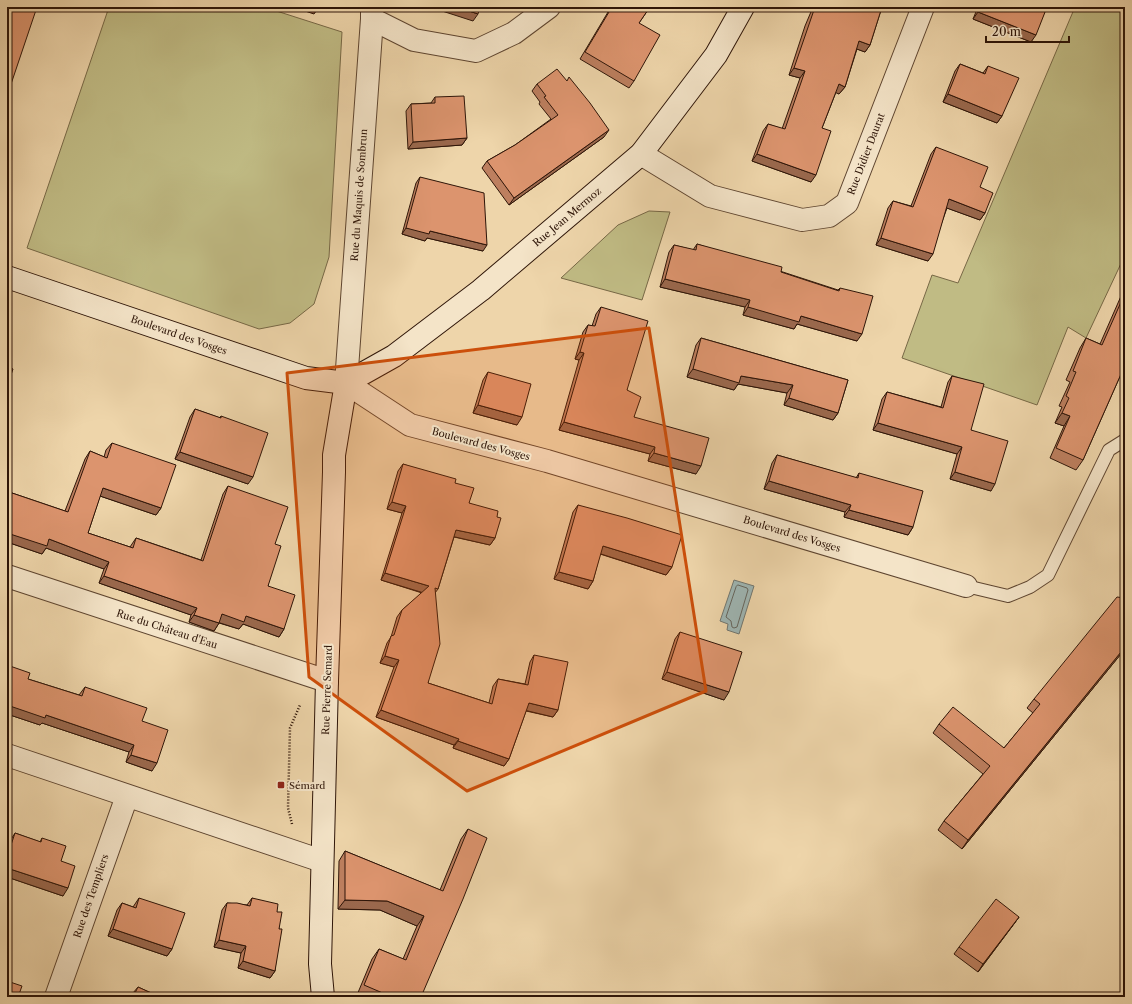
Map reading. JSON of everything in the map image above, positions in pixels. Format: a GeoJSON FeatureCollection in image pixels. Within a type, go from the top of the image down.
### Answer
{"type":"FeatureCollection","features":[{"type":"Feature","properties":{"kind":"street"},"geometry":{"type":"LineString","coordinates":[[372,13],[414,40],[476,51],[514,33],[549,7]]}},
{"type":"Feature","properties":{"kind":"street","name":"Rue Jean Mermoz"},"geometry":{"type":"LineString","coordinates":[[346,383],[394,356],[481,290],[641,154],[716,55],[743,7]]}},
{"type":"Feature","properties":{"kind":"street","name":"Rue Didier Daurat"},"geometry":{"type":"LineString","coordinates":[[641,154],[710,196],[802,220],[829,216],[847,203],[923,7]]}},
{"type":"Feature","properties":{"kind":"street","name":"Rue du Maquis de Sombrun"},"geometry":{"type":"LineString","coordinates":[[346,383],[372,13]]}},
{"type":"Feature","properties":{"kind":"street","name":"Boulevard des Vosges"},"geometry":{"type":"LineString","coordinates":[[7,277],[306,378],[346,383],[410,425],[547,461],[966,586]]}},
{"type":"Feature","properties":{"kind":"street","name":"Rue Pierre Semard"},"geometry":{"type":"LineString","coordinates":[[323,997],[320,964],[322,862],[334,455],[346,383]]}},
{"type":"Feature","properties":{"kind":"street","name":"Rue du Château d'Eau"},"geometry":{"type":"LineString","coordinates":[[7,576],[327,681]]}},
{"type":"Feature","properties":{"kind":"street"},"geometry":{"type":"LineString","coordinates":[[7,755],[322,862]]}},
{"type":"Feature","properties":{"kind":"street","name":"Rue des Templiers"},"geometry":{"type":"LineString","coordinates":[[56,997],[127,796]]}},
{"type":"Feature","properties":{"kind":"lane"},"geometry":{"type":"LineString","coordinates":[[966,586],[1008,596],[1030,587],[1048,574],[1109,450],[1125,439]]}},
{"type":"Feature","properties":{"kind":"highlighted area"},"geometry":{"type":"Polygon","coordinates":[[[649,328],[706,691],[467,791],[309,677],[287,373],[649,328]]]}},
{"type":"Feature","properties":{"kind":"shaded area"},"geometry":{"type":"Polygon","coordinates":[[[109,7],[264,7],[342,32],[329,257],[314,304],[290,323],[259,329],[27,248],[109,7]]]}},
{"type":"Feature","properties":{"kind":"shaded area"},"geometry":{"type":"Polygon","coordinates":[[[1075,7],[1125,7],[1125,255],[1086,338],[1068,327],[1037,405],[902,358],[932,275],[958,283],[1075,7]]]}},
{"type":"Feature","properties":{"kind":"shaded area"},"geometry":{"type":"Polygon","coordinates":[[[649,211],[670,212],[642,300],[561,278],[618,225],[649,211]]]}},
{"type":"Feature","properties":{"kind":"water"},"geometry":{"type":"Polygon","coordinates":[[[734,580],[754,586],[739,634],[727,630],[728,624],[720,621],[734,580]]]}},
{"type":"Feature","properties":{"kind":"building"},"geometry":{"type":"Polygon","coordinates":[[[7,7],[37,7],[7,96],[7,7]]]}},
{"type":"Feature","properties":{"kind":"building"},"geometry":{"type":"Polygon","coordinates":[[[457,7],[480,7],[478,14],[457,7]]]}},
{"type":"Feature","properties":{"kind":"building"},"geometry":{"type":"Polygon","coordinates":[[[612,7],[650,7],[639,23],[660,35],[634,81],[585,52],[612,7]]]}},
{"type":"Feature","properties":{"kind":"building"},"geometry":{"type":"Polygon","coordinates":[[[815,7],[882,7],[870,45],[859,41],[845,87],[839,84],[822,128],[831,131],[816,175],[757,154],[768,124],[785,129],[805,71],[794,68],[815,7]]]}},
{"type":"Feature","properties":{"kind":"building"},"geometry":{"type":"Polygon","coordinates":[[[980,7],[1047,7],[1036,35],[978,12],[980,7]]]}},
{"type":"Feature","properties":{"kind":"building"},"geometry":{"type":"Polygon","coordinates":[[[960,64],[985,74],[988,66],[1019,78],[1002,116],[948,94],[960,64]]]}},
{"type":"Feature","properties":{"kind":"building"},"geometry":{"type":"Polygon","coordinates":[[[557,69],[567,81],[569,77],[609,130],[514,198],[487,161],[515,145],[558,115],[544,97],[546,96],[537,84],[557,69]]]}},
{"type":"Feature","properties":{"kind":"building"},"geometry":{"type":"Polygon","coordinates":[[[464,96],[467,138],[413,142],[411,104],[435,103],[435,97],[464,96]]]}},
{"type":"Feature","properties":{"kind":"building"},"geometry":{"type":"Polygon","coordinates":[[[936,147],[988,167],[980,187],[993,193],[985,213],[949,199],[933,254],[881,238],[893,201],[913,207],[936,147]]]}},
{"type":"Feature","properties":{"kind":"building"},"geometry":{"type":"Polygon","coordinates":[[[420,177],[484,193],[487,245],[430,231],[429,234],[406,228],[420,177]]]}},
{"type":"Feature","properties":{"kind":"building"},"geometry":{"type":"Polygon","coordinates":[[[697,244],[782,267],[781,272],[839,291],[840,288],[873,296],[862,334],[801,316],[799,322],[748,307],[750,300],[665,279],[674,245],[696,250],[697,244]]]}},
{"type":"Feature","properties":{"kind":"building"},"geometry":{"type":"Polygon","coordinates":[[[1125,293],[1125,365],[1083,460],[1056,448],[1070,416],[1062,413],[1069,398],[1066,396],[1076,372],[1073,371],[1086,338],[1102,345],[1125,293]]]}},
{"type":"Feature","properties":{"kind":"building"},"geometry":{"type":"Polygon","coordinates":[[[601,307],[648,321],[627,390],[641,397],[634,417],[709,438],[701,466],[654,453],[655,447],[564,422],[584,353],[580,352],[588,325],[595,326],[601,307]]]}},
{"type":"Feature","properties":{"kind":"building"},"geometry":{"type":"Polygon","coordinates":[[[701,338],[848,380],[838,413],[789,398],[793,385],[741,376],[739,383],[693,369],[701,338]]]}},
{"type":"Feature","properties":{"kind":"building"},"geometry":{"type":"Polygon","coordinates":[[[7,366],[13,369],[7,387],[7,366]]]}},
{"type":"Feature","properties":{"kind":"building"},"geometry":{"type":"Polygon","coordinates":[[[488,372],[531,384],[522,417],[478,405],[488,372]]]}},
{"type":"Feature","properties":{"kind":"building"},"geometry":{"type":"Polygon","coordinates":[[[952,376],[984,384],[971,430],[1008,441],[995,484],[955,472],[962,447],[878,423],[887,392],[943,408],[952,376]]]}},
{"type":"Feature","properties":{"kind":"building"},"geometry":{"type":"Polygon","coordinates":[[[195,409],[221,418],[221,416],[268,433],[253,477],[180,452],[195,409]]]}},
{"type":"Feature","properties":{"kind":"building"},"geometry":{"type":"Polygon","coordinates":[[[112,443],[176,465],[161,508],[103,488],[88,533],[133,548],[136,538],[203,561],[228,486],[288,507],[275,544],[281,546],[268,586],[295,595],[284,629],[246,616],[244,622],[222,614],[219,623],[194,615],[197,608],[104,576],[109,562],[49,539],[47,546],[7,533],[7,500],[9,501],[12,493],[68,512],[90,451],[107,458],[112,443]]]}},
{"type":"Feature","properties":{"kind":"building"},"geometry":{"type":"Polygon","coordinates":[[[777,455],[858,478],[859,473],[923,491],[913,527],[849,510],[851,505],[769,481],[777,455]]]}},
{"type":"Feature","properties":{"kind":"building"},"geometry":{"type":"Polygon","coordinates":[[[403,464],[456,479],[455,483],[474,488],[469,503],[498,511],[497,517],[501,518],[495,538],[456,530],[438,589],[435,588],[440,644],[428,683],[492,704],[498,679],[528,685],[534,655],[568,662],[558,710],[529,703],[509,759],[458,741],[459,739],[381,710],[399,660],[385,656],[391,636],[394,635],[402,610],[429,586],[385,573],[406,506],[392,502],[403,464]]]}},
{"type":"Feature","properties":{"kind":"building"},"geometry":{"type":"Polygon","coordinates":[[[578,505],[682,535],[672,567],[603,546],[593,581],[559,572],[578,505]]]}},
{"type":"Feature","properties":{"kind":"building"},"geometry":{"type":"Polygon","coordinates":[[[1117,597],[1125,598],[1125,647],[968,840],[944,821],[990,766],[939,724],[953,707],[1004,748],[1040,704],[1034,699],[1117,597]]]}},
{"type":"Feature","properties":{"kind":"building"},"geometry":{"type":"Polygon","coordinates":[[[680,632],[742,652],[729,692],[667,672],[680,632]]]}},
{"type":"Feature","properties":{"kind":"building"},"geometry":{"type":"Polygon","coordinates":[[[7,665],[30,673],[28,679],[82,696],[85,687],[147,708],[142,721],[168,730],[157,763],[131,755],[134,745],[46,715],[45,718],[7,705],[7,665]]]}},
{"type":"Feature","properties":{"kind":"building"},"geometry":{"type":"Polygon","coordinates":[[[468,829],[487,838],[463,899],[421,997],[392,997],[364,985],[379,949],[406,960],[424,916],[387,901],[345,900],[345,851],[443,891],[468,829]]]}},
{"type":"Feature","properties":{"kind":"building"},"geometry":{"type":"Polygon","coordinates":[[[15,833],[41,842],[42,838],[66,846],[61,861],[75,866],[68,888],[7,868],[7,857],[15,833]]]}},
{"type":"Feature","properties":{"kind":"building"},"geometry":{"type":"Polygon","coordinates":[[[139,898],[185,913],[172,949],[113,929],[122,903],[136,908],[139,898]]]}},
{"type":"Feature","properties":{"kind":"building"},"geometry":{"type":"Polygon","coordinates":[[[252,898],[278,904],[277,912],[282,912],[279,929],[282,929],[275,971],[243,961],[246,946],[219,940],[227,903],[237,903],[250,906],[252,898]]]}},
{"type":"Feature","properties":{"kind":"building"},"geometry":{"type":"Polygon","coordinates":[[[996,899],[1019,917],[983,964],[959,947],[996,899]]]}},
{"type":"Feature","properties":{"kind":"building"},"geometry":{"type":"Polygon","coordinates":[[[7,981],[22,986],[18,997],[7,997],[7,981]]]}},
{"type":"Feature","properties":{"kind":"building"},"geometry":{"type":"Polygon","coordinates":[[[138,987],[160,997],[133,997],[138,987]]]}},
{"type":"Feature","properties":{"kind":"place","name":"Sémard"},"geometry":{"type":"Point","coordinates":[281,785]}}]}
